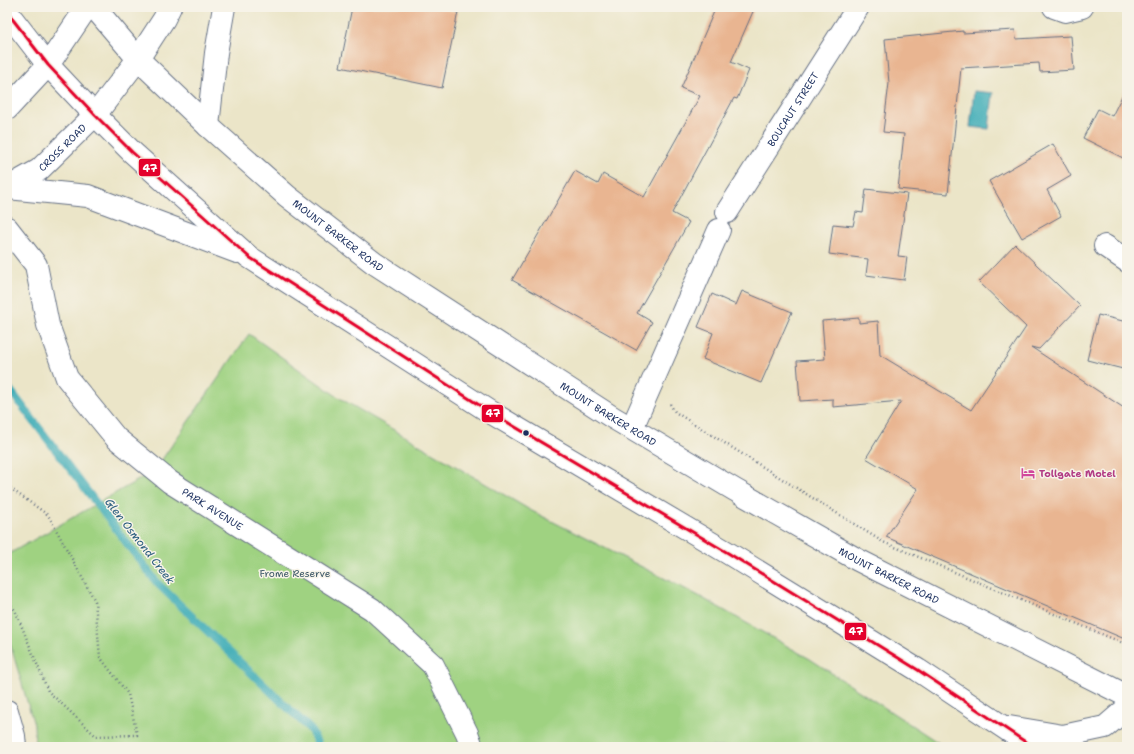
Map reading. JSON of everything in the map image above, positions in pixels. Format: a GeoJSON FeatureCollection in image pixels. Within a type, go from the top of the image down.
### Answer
{"type":"FeatureCollection","features":[{"type":"Feature","properties":{"kind":"main road"},"geometry":{"type":"LineString","coordinates":[[7,109],[48,65],[87,7]]}},
{"type":"Feature","properties":{"kind":"main road","name":"MOUNT BARKER ROAD"},"geometry":{"type":"LineString","coordinates":[[94,7],[138,59],[208,126],[287,196],[374,263],[490,339],[632,428],[735,490],[858,560],[1127,696]]}},
{"type":"Feature","properties":{"kind":"main road","name":"CROSS ROAD"},"geometry":{"type":"LineString","coordinates":[[8,188],[39,170],[95,115],[138,59],[170,7]]}},
{"type":"Feature","properties":{"kind":"main road"},"geometry":{"type":"LineString","coordinates":[[208,126],[216,53],[224,7]]}},
{"type":"Feature","properties":{"kind":"main road","name":"BOUCAUT STREET"},"geometry":{"type":"LineString","coordinates":[[632,428],[723,221],[858,7]]}},
{"type":"Feature","properties":{"kind":"main road"},"geometry":{"type":"LineString","coordinates":[[1054,7],[1071,11],[1082,7]]}},
{"type":"Feature","properties":{"kind":"main road"},"geometry":{"type":"LineString","coordinates":[[7,12],[48,65],[95,115],[132,152],[249,257],[490,412],[728,553],[918,670],[1004,726],[1033,747]]}},
{"type":"Feature","properties":{"kind":"main road"},"geometry":{"type":"LineString","coordinates":[[8,188],[88,196],[249,257]]}},
{"type":"Feature","properties":{"kind":"main road","name":"PARK AVENUE"},"geometry":{"type":"LineString","coordinates":[[7,228],[36,266],[48,325],[67,378],[116,438],[170,482],[372,609],[433,665],[467,733],[472,747]]}},
{"type":"Feature","properties":{"kind":"main road"},"geometry":{"type":"LineString","coordinates":[[1105,246],[1127,262]]}},
{"type":"Feature","properties":{"kind":"main road"},"geometry":{"type":"LineString","coordinates":[[1004,726],[1063,736],[1105,727],[1127,708]]}},
{"type":"Feature","properties":{"kind":"main road"},"geometry":{"type":"LineString","coordinates":[[7,713],[14,736],[15,747]]}},
{"type":"Feature","properties":{"kind":"path"},"geometry":{"type":"LineString","coordinates":[[667,399],[675,412],[883,542],[1122,643],[1127,640]]}},
{"type":"Feature","properties":{"kind":"path"},"geometry":{"type":"LineString","coordinates":[[7,486],[48,515],[95,601],[100,657],[128,694],[137,735],[96,736],[48,691],[16,610],[7,601]]}},
{"type":"Feature","properties":{"kind":"green space","name":"Frome Reserve"},"geometry":{"type":"Polygon","coordinates":[[[249,334],[338,397],[530,510],[697,595],[810,659],[945,747],[35,747],[34,725],[7,633],[7,555],[154,471],[249,334]]]}},
{"type":"Feature","properties":{"kind":"water"},"geometry":{"type":"Polygon","coordinates":[[[974,91],[993,93],[989,129],[970,127],[974,91]]]}},
{"type":"Feature","properties":{"kind":"building"},"geometry":{"type":"Polygon","coordinates":[[[352,7],[434,7],[458,12],[442,88],[340,67],[352,7]]]}},
{"type":"Feature","properties":{"kind":"building"},"geometry":{"type":"Polygon","coordinates":[[[716,7],[755,7],[731,62],[749,70],[737,99],[734,98],[672,213],[689,222],[637,313],[652,322],[636,350],[512,280],[575,171],[598,184],[603,174],[644,197],[700,96],[681,88],[716,7]]]}},
{"type":"Feature","properties":{"kind":"building"},"geometry":{"type":"Polygon","coordinates":[[[1015,30],[1016,39],[1071,36],[1074,70],[1040,72],[1039,63],[961,68],[948,194],[898,189],[904,134],[883,132],[889,83],[885,39],[963,31],[963,33],[1015,30]]]}},
{"type":"Feature","properties":{"kind":"building"},"geometry":{"type":"Polygon","coordinates":[[[1127,86],[1127,160],[1083,138],[1098,109],[1112,116],[1127,86]]]}},
{"type":"Feature","properties":{"kind":"building"},"geometry":{"type":"Polygon","coordinates":[[[1053,144],[1071,176],[1047,190],[1061,216],[1022,238],[989,181],[1053,144]]]}},
{"type":"Feature","properties":{"kind":"building"},"geometry":{"type":"Polygon","coordinates":[[[866,189],[907,194],[898,256],[907,257],[904,280],[866,275],[868,259],[829,254],[833,224],[853,226],[856,212],[863,213],[866,189]]]}},
{"type":"Feature","properties":{"kind":"building","name":"Tollgate Motel"},"geometry":{"type":"Polygon","coordinates":[[[1015,244],[1080,306],[1039,349],[1031,347],[1127,410],[1127,640],[886,537],[918,489],[866,458],[901,401],[833,407],[833,399],[800,401],[797,361],[825,359],[822,321],[859,318],[859,323],[878,321],[880,355],[971,410],[1026,327],[979,282],[1015,244]]]}},
{"type":"Feature","properties":{"kind":"building"},"geometry":{"type":"Polygon","coordinates":[[[742,291],[792,312],[761,383],[703,359],[713,333],[698,327],[712,294],[736,305],[742,291]]]}},
{"type":"Feature","properties":{"kind":"building"},"geometry":{"type":"Polygon","coordinates":[[[1098,315],[1127,322],[1127,370],[1087,360],[1098,315]]]}},
{"type":"Feature","properties":{"kind":"waterway","name":"Glen Osmond Creek"},"geometry":{"type":"LineString","coordinates":[[7,386],[158,584],[311,730],[319,747]]}},
{"type":"Feature","properties":{"kind":"transit line","name":"47"},"geometry":{"type":"LineString","coordinates":[[7,12],[48,65],[95,115],[132,152],[249,257],[490,412],[728,553],[918,670],[1033,747]]}},
{"type":"Feature","properties":{"kind":"place","name":"Tollgate Motel"},"geometry":{"type":"Point","coordinates":[1028,473]}}]}
